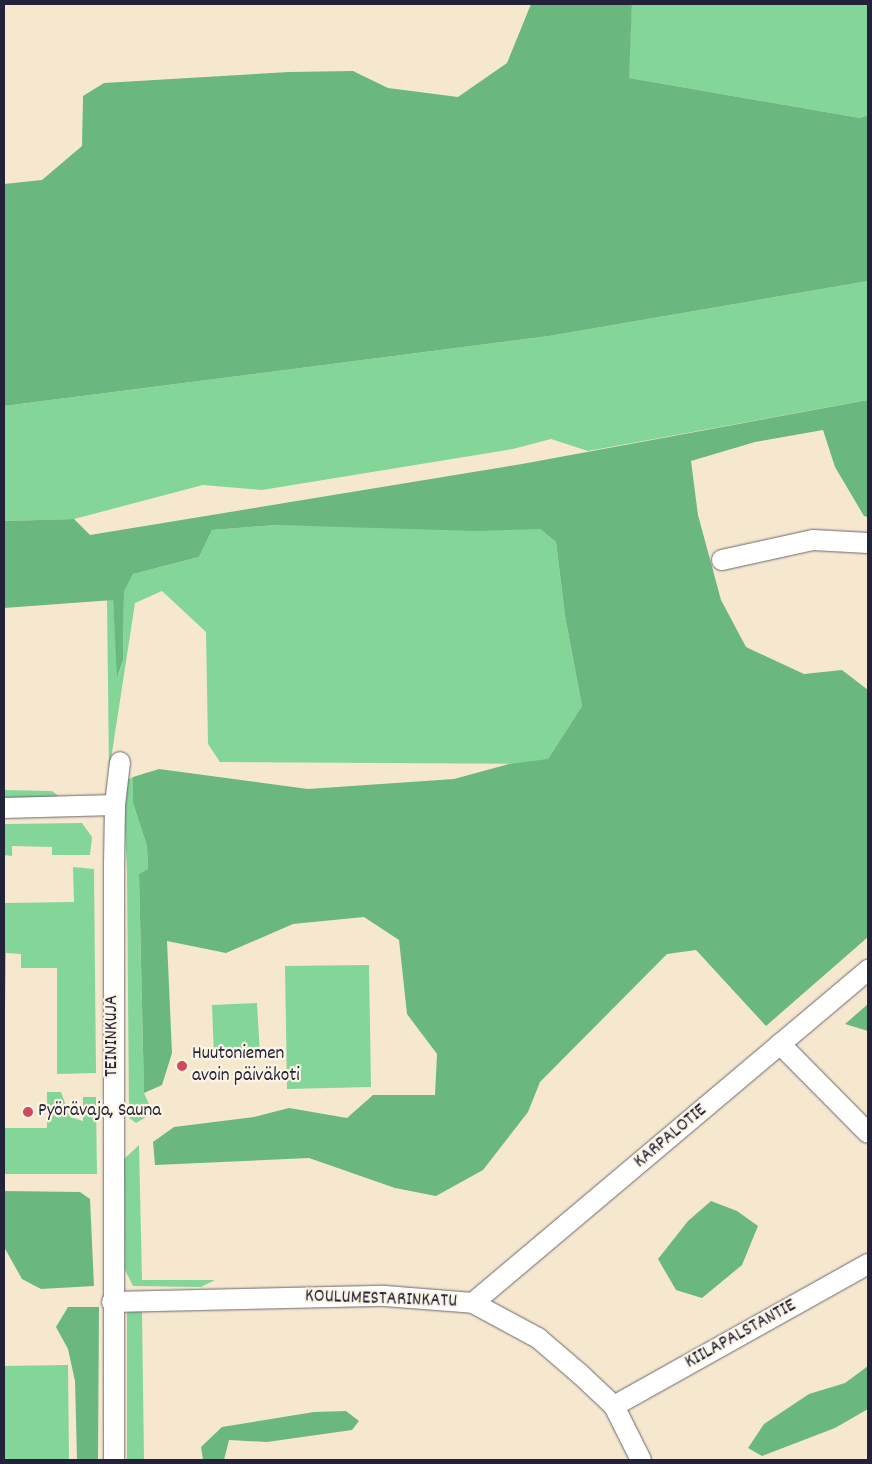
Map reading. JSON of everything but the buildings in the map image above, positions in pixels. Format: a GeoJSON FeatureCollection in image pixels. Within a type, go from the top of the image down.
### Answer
{"type":"FeatureCollection","features":[{"type":"Feature","properties":{"kind":"street"},"geometry":{"type":"LineString","coordinates":[[722,560],[812,540],[868,543]]}},
{"type":"Feature","properties":{"kind":"street","name":"TEININKUJA"},"geometry":{"type":"LineString","coordinates":[[114,1460],[112,1302],[115,806],[120,762]]}},
{"type":"Feature","properties":{"kind":"street"},"geometry":{"type":"LineString","coordinates":[[4,808],[115,806]]}},
{"type":"Feature","properties":{"kind":"street","name":"KARPALOTIE"},"geometry":{"type":"LineString","coordinates":[[474,1303],[868,970]]}},
{"type":"Feature","properties":{"kind":"street"},"geometry":{"type":"LineString","coordinates":[[780,1044],[868,1133]]}},
{"type":"Feature","properties":{"kind":"street","name":"KIILAPALSTANTIE"},"geometry":{"type":"LineString","coordinates":[[614,1406],[868,1264]]}},
{"type":"Feature","properties":{"kind":"street","name":"KOULUMESTARINKATU"},"geometry":{"type":"LineString","coordinates":[[112,1302],[385,1296],[474,1303],[538,1338],[614,1406],[641,1460]]}},
{"type":"Feature","properties":{"kind":"green space"},"geometry":{"type":"Polygon","coordinates":[[[531,4],[632,4],[629,78],[860,118],[868,115],[868,281],[549,336],[4,406],[4,184],[42,180],[82,146],[83,96],[104,83],[289,72],[353,71],[388,88],[458,97],[507,63],[531,4]]]}},
{"type":"Feature","properties":{"kind":"green space"},"geometry":{"type":"Polygon","coordinates":[[[632,4],[868,4],[868,115],[860,118],[628,78],[632,4]]]}},
{"type":"Feature","properties":{"kind":"green space"},"geometry":{"type":"Polygon","coordinates":[[[868,281],[868,400],[588,451],[551,439],[513,449],[262,490],[203,485],[74,519],[4,521],[4,406],[549,336],[868,281]]]}},
{"type":"Feature","properties":{"kind":"green space"},"geometry":{"type":"Polygon","coordinates":[[[868,400],[868,517],[864,516],[835,467],[823,430],[755,442],[691,461],[698,515],[721,600],[746,647],[804,674],[842,670],[868,690],[868,937],[766,1026],[696,950],[667,954],[540,1082],[528,1112],[483,1170],[436,1196],[395,1188],[309,1158],[155,1165],[153,1142],[174,1127],[254,1117],[289,1108],[347,1118],[373,1095],[435,1095],[437,1054],[407,1014],[399,940],[364,917],[293,924],[226,953],[167,941],[172,1053],[162,1085],[144,1093],[139,874],[148,869],[147,846],[133,803],[133,777],[159,769],[308,789],[454,779],[509,764],[548,759],[582,706],[565,616],[556,542],[540,529],[476,531],[276,525],[212,530],[199,557],[133,574],[124,592],[123,660],[117,678],[113,600],[4,608],[4,521],[74,519],[90,535],[522,464],[868,400]]]}},
{"type":"Feature","properties":{"kind":"green space"},"geometry":{"type":"Polygon","coordinates":[[[276,525],[540,529],[556,542],[565,616],[582,706],[548,759],[548,764],[220,762],[208,744],[206,632],[162,591],[135,603],[109,772],[107,600],[113,600],[118,676],[123,660],[124,592],[133,574],[199,557],[212,530],[276,525]]]}},
{"type":"Feature","properties":{"kind":"green space"},"geometry":{"type":"Polygon","coordinates":[[[133,777],[133,803],[147,846],[148,870],[139,874],[144,1093],[153,1113],[136,1123],[129,1118],[127,873],[123,782],[133,777]]]}},
{"type":"Feature","properties":{"kind":"green space"},"geometry":{"type":"Polygon","coordinates":[[[4,790],[52,791],[61,798],[4,804],[4,790]]]}},
{"type":"Feature","properties":{"kind":"green space"},"geometry":{"type":"Polygon","coordinates":[[[82,823],[92,837],[90,855],[52,855],[52,847],[12,846],[12,856],[4,855],[4,824],[82,823]]]}},
{"type":"Feature","properties":{"kind":"green space"},"geometry":{"type":"Polygon","coordinates":[[[73,867],[94,869],[96,1073],[57,1074],[57,968],[21,968],[21,954],[6,953],[4,1070],[4,903],[74,902],[73,867]]]}},
{"type":"Feature","properties":{"kind":"green space"},"geometry":{"type":"Polygon","coordinates":[[[369,965],[371,1087],[287,1089],[285,966],[369,965]]]}},
{"type":"Feature","properties":{"kind":"green space"},"geometry":{"type":"Polygon","coordinates":[[[257,1003],[260,1055],[214,1057],[212,1005],[257,1003]]]}},
{"type":"Feature","properties":{"kind":"green space"},"geometry":{"type":"Polygon","coordinates":[[[868,1004],[868,1031],[845,1024],[868,1004]]]}},
{"type":"Feature","properties":{"kind":"green space"},"geometry":{"type":"Polygon","coordinates":[[[47,1092],[61,1092],[70,1117],[83,1121],[83,1097],[96,1097],[97,1174],[4,1174],[4,1128],[47,1128],[47,1092]]]}},
{"type":"Feature","properties":{"kind":"green space"},"geometry":{"type":"Polygon","coordinates":[[[139,1145],[142,1280],[215,1280],[201,1287],[133,1286],[125,1270],[124,1159],[139,1145]]]}},
{"type":"Feature","properties":{"kind":"green space"},"geometry":{"type":"Polygon","coordinates":[[[4,1191],[80,1192],[90,1199],[94,1286],[41,1289],[22,1279],[4,1247],[4,1191]]]}},
{"type":"Feature","properties":{"kind":"green space"},"geometry":{"type":"Polygon","coordinates":[[[711,1201],[737,1211],[758,1226],[742,1265],[702,1298],[676,1290],[658,1259],[688,1221],[711,1201]]]}},
{"type":"Feature","properties":{"kind":"green space"},"geometry":{"type":"Polygon","coordinates":[[[68,1307],[99,1307],[98,1460],[77,1460],[75,1381],[68,1349],[56,1327],[68,1307]]]}},
{"type":"Feature","properties":{"kind":"green space"},"geometry":{"type":"Polygon","coordinates":[[[135,1307],[140,1307],[142,1312],[144,1460],[127,1460],[127,1313],[135,1307]]]}},
{"type":"Feature","properties":{"kind":"green space"},"geometry":{"type":"Polygon","coordinates":[[[68,1365],[69,1460],[4,1460],[4,1366],[68,1365]]]}},
{"type":"Feature","properties":{"kind":"green space"},"geometry":{"type":"Polygon","coordinates":[[[868,1366],[868,1409],[835,1428],[762,1456],[748,1448],[764,1424],[809,1394],[845,1383],[868,1366]]]}},
{"type":"Feature","properties":{"kind":"green space"},"geometry":{"type":"Polygon","coordinates":[[[346,1411],[359,1421],[352,1430],[267,1442],[229,1440],[224,1460],[203,1460],[201,1447],[222,1427],[314,1412],[346,1411]]]}},
{"type":"Feature","properties":{"kind":"place","name":"Huutoniemen avoin päiväkoti"},"geometry":{"type":"Point","coordinates":[182,1066]}},
{"type":"Feature","properties":{"kind":"place","name":"Pyörävaja, Sauna"},"geometry":{"type":"Point","coordinates":[28,1112]}}]}
